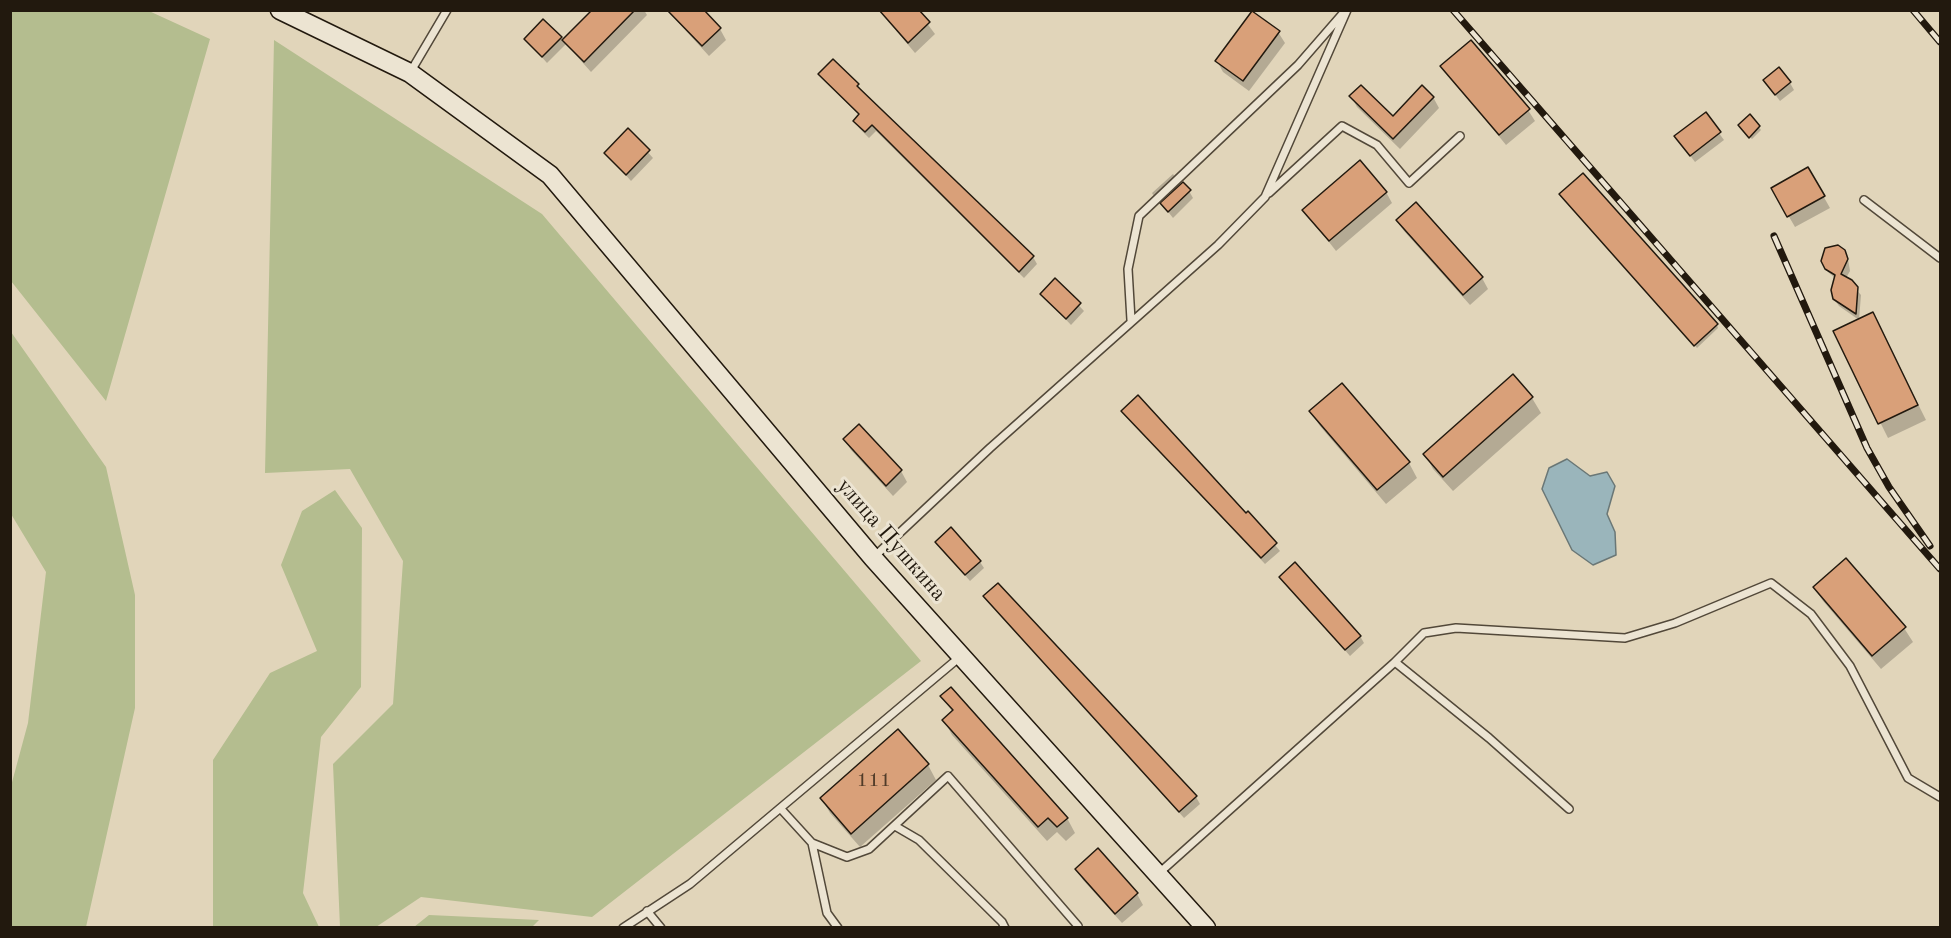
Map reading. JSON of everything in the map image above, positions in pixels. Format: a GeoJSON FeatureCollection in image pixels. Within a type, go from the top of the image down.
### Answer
{"type":"FeatureCollection","features":[{"type":"Feature","properties":{"kind":"main road","name":"улица Пушкина"},"geometry":{"type":"LineString","coordinates":[[280,10],[410,74],[550,175],[873,558],[1206,927]]}},
{"type":"Feature","properties":{"kind":"lane"},"geometry":{"type":"LineString","coordinates":[[410,74],[447,10]]}},
{"type":"Feature","properties":{"kind":"lane"},"geometry":{"type":"LineString","coordinates":[[1265,197],[1346,10]]}},
{"type":"Feature","properties":{"kind":"lane"},"geometry":{"type":"LineString","coordinates":[[1131,321],[1128,268],[1139,216],[1298,64],[1346,10]]}},
{"type":"Feature","properties":{"kind":"lane"},"geometry":{"type":"LineString","coordinates":[[873,558],[1131,321],[1218,245],[1265,197],[1342,126],[1377,145],[1409,183],[1460,136]]}},
{"type":"Feature","properties":{"kind":"lane"},"geometry":{"type":"LineString","coordinates":[[1864,200],[1941,258]]}},
{"type":"Feature","properties":{"kind":"lane"},"geometry":{"type":"LineString","coordinates":[[1158,874],[1425,633],[1456,628],[1625,638],[1675,623],[1771,583],[1811,614],[1850,666],[1908,778],[1941,797]]}},
{"type":"Feature","properties":{"kind":"lane"},"geometry":{"type":"LineString","coordinates":[[623,927],[690,884],[782,809],[961,656]]}},
{"type":"Feature","properties":{"kind":"lane"},"geometry":{"type":"LineString","coordinates":[[1395,662],[1489,738],[1569,809]]}},
{"type":"Feature","properties":{"kind":"lane"},"geometry":{"type":"LineString","coordinates":[[782,809],[812,843],[847,857],[869,849],[948,776],[1078,926]]}},
{"type":"Feature","properties":{"kind":"lane"},"geometry":{"type":"LineString","coordinates":[[895,825],[919,840],[1005,927]]}},
{"type":"Feature","properties":{"kind":"lane"},"geometry":{"type":"LineString","coordinates":[[812,843],[827,913],[838,927]]}},
{"type":"Feature","properties":{"kind":"lane"},"geometry":{"type":"LineString","coordinates":[[647,912],[661,927]]}},
{"type":"Feature","properties":{"kind":"green space"},"geometry":{"type":"Polygon","coordinates":[[[11,10],[149,11],[210,39],[106,401],[11,281],[11,10]]]}},
{"type":"Feature","properties":{"kind":"green space"},"geometry":{"type":"Polygon","coordinates":[[[274,40],[542,214],[921,661],[592,917],[421,897],[376,927],[340,927],[333,764],[393,704],[403,561],[350,469],[265,473],[274,40]]]}},
{"type":"Feature","properties":{"kind":"green space"},"geometry":{"type":"Polygon","coordinates":[[[11,332],[106,467],[135,595],[135,708],[86,927],[11,927],[11,786],[28,723],[46,572],[11,514],[11,332]]]}},
{"type":"Feature","properties":{"kind":"green space"},"geometry":{"type":"Polygon","coordinates":[[[335,490],[362,528],[361,687],[321,737],[303,893],[319,927],[213,927],[213,760],[270,673],[317,651],[281,565],[302,511],[335,490]]]}},
{"type":"Feature","properties":{"kind":"green space"},"geometry":{"type":"Polygon","coordinates":[[[429,915],[539,920],[532,927],[414,927],[429,915]]]}},
{"type":"Feature","properties":{"kind":"water"},"geometry":{"type":"Polygon","coordinates":[[[1567,459],[1590,476],[1607,472],[1615,486],[1607,514],[1615,532],[1616,555],[1593,565],[1572,550],[1542,489],[1549,468],[1567,459]]]}},
{"type":"Feature","properties":{"kind":"building"},"geometry":{"type":"Polygon","coordinates":[[[592,10],[635,10],[584,62],[562,40],[592,10]]]}},
{"type":"Feature","properties":{"kind":"building"},"geometry":{"type":"Polygon","coordinates":[[[667,10],[704,10],[721,28],[702,46],[667,10]]]}},
{"type":"Feature","properties":{"kind":"building"},"geometry":{"type":"Polygon","coordinates":[[[879,10],[919,10],[930,22],[908,43],[879,10]]]}},
{"type":"Feature","properties":{"kind":"building"},"geometry":{"type":"Polygon","coordinates":[[[1252,11],[1280,31],[1243,81],[1215,61],[1252,11]]]}},
{"type":"Feature","properties":{"kind":"building"},"geometry":{"type":"Polygon","coordinates":[[[543,19],[562,37],[542,57],[524,39],[543,19]]]}},
{"type":"Feature","properties":{"kind":"building"},"geometry":{"type":"Polygon","coordinates":[[[1471,40],[1530,109],[1499,135],[1440,66],[1471,40]]]}},
{"type":"Feature","properties":{"kind":"building"},"geometry":{"type":"Polygon","coordinates":[[[833,59],[859,84],[857,86],[1034,256],[1019,272],[872,125],[865,132],[853,121],[859,114],[818,74],[833,59]]]}},
{"type":"Feature","properties":{"kind":"building"},"geometry":{"type":"Polygon","coordinates":[[[1779,67],[1791,82],[1775,95],[1763,80],[1779,67]]]}},
{"type":"Feature","properties":{"kind":"building"},"geometry":{"type":"Polygon","coordinates":[[[1361,85],[1393,116],[1422,85],[1434,97],[1393,139],[1349,96],[1361,85]]]}},
{"type":"Feature","properties":{"kind":"building"},"geometry":{"type":"Polygon","coordinates":[[[1706,112],[1721,132],[1690,156],[1674,136],[1706,112]]]}},
{"type":"Feature","properties":{"kind":"building"},"geometry":{"type":"Polygon","coordinates":[[[1750,114],[1760,126],[1749,138],[1738,125],[1750,114]]]}},
{"type":"Feature","properties":{"kind":"building"},"geometry":{"type":"Polygon","coordinates":[[[628,128],[650,150],[626,175],[604,153],[628,128]]]}},
{"type":"Feature","properties":{"kind":"building"},"geometry":{"type":"Polygon","coordinates":[[[1360,160],[1387,192],[1329,241],[1302,210],[1360,160]]]}},
{"type":"Feature","properties":{"kind":"building"},"geometry":{"type":"Polygon","coordinates":[[[1808,167],[1825,196],[1787,217],[1771,188],[1808,167]]]}},
{"type":"Feature","properties":{"kind":"building"},"geometry":{"type":"Polygon","coordinates":[[[1583,173],[1718,324],[1694,346],[1559,194],[1583,173]]]}},
{"type":"Feature","properties":{"kind":"building"},"geometry":{"type":"Polygon","coordinates":[[[1183,182],[1191,190],[1168,212],[1160,203],[1183,182]]]}},
{"type":"Feature","properties":{"kind":"building"},"geometry":{"type":"Polygon","coordinates":[[[1416,202],[1483,277],[1463,295],[1396,220],[1416,202]]]}},
{"type":"Feature","properties":{"kind":"building"},"geometry":{"type":"Polygon","coordinates":[[[1838,245],[1845,250],[1848,259],[1841,274],[1852,280],[1858,287],[1856,314],[1833,299],[1831,290],[1835,275],[1825,269],[1821,261],[1825,248],[1838,245]]]}},
{"type":"Feature","properties":{"kind":"building"},"geometry":{"type":"Polygon","coordinates":[[[1055,278],[1081,303],[1066,319],[1040,294],[1055,278]]]}},
{"type":"Feature","properties":{"kind":"building"},"geometry":{"type":"Polygon","coordinates":[[[1873,312],[1918,405],[1878,424],[1833,331],[1873,312]]]}},
{"type":"Feature","properties":{"kind":"building"},"geometry":{"type":"Polygon","coordinates":[[[1513,374],[1533,397],[1443,477],[1423,454],[1513,374]]]}},
{"type":"Feature","properties":{"kind":"building"},"geometry":{"type":"Polygon","coordinates":[[[1342,383],[1410,462],[1377,490],[1309,411],[1342,383]]]}},
{"type":"Feature","properties":{"kind":"building"},"geometry":{"type":"Polygon","coordinates":[[[1138,395],[1246,513],[1248,511],[1277,543],[1261,558],[1121,411],[1138,395]]]}},
{"type":"Feature","properties":{"kind":"building"},"geometry":{"type":"Polygon","coordinates":[[[859,424],[902,470],[886,486],[843,439],[859,424]]]}},
{"type":"Feature","properties":{"kind":"building"},"geometry":{"type":"Polygon","coordinates":[[[951,527],[981,561],[965,575],[935,542],[951,527]]]}},
{"type":"Feature","properties":{"kind":"building"},"geometry":{"type":"Polygon","coordinates":[[[1846,558],[1906,627],[1872,656],[1813,587],[1846,558]]]}},
{"type":"Feature","properties":{"kind":"building"},"geometry":{"type":"Polygon","coordinates":[[[1295,562],[1361,636],[1345,650],[1279,577],[1295,562]]]}},
{"type":"Feature","properties":{"kind":"building"},"geometry":{"type":"Polygon","coordinates":[[[998,583],[1197,796],[1179,812],[983,596],[998,583]]]}},
{"type":"Feature","properties":{"kind":"building"},"geometry":{"type":"Polygon","coordinates":[[[951,687],[1068,818],[1057,827],[1048,818],[1038,827],[942,720],[953,710],[940,696],[951,687]]]}},
{"type":"Feature","properties":{"kind":"building"},"geometry":{"type":"Polygon","coordinates":[[[898,729],[929,764],[851,834],[820,798],[898,729]]]}},
{"type":"Feature","properties":{"kind":"building"},"geometry":{"type":"Polygon","coordinates":[[[1098,848],[1138,893],[1115,914],[1075,869],[1098,848]]]}},
{"type":"Feature","properties":{"kind":"railway"},"geometry":{"type":"LineString","coordinates":[[1453,10],[1940,569]]}},
{"type":"Feature","properties":{"kind":"railway"},"geometry":{"type":"LineString","coordinates":[[1913,10],[1940,42]]}},
{"type":"Feature","properties":{"kind":"railway"},"geometry":{"type":"LineString","coordinates":[[1774,236],[1867,448],[1889,487],[1930,546]]}}]}
